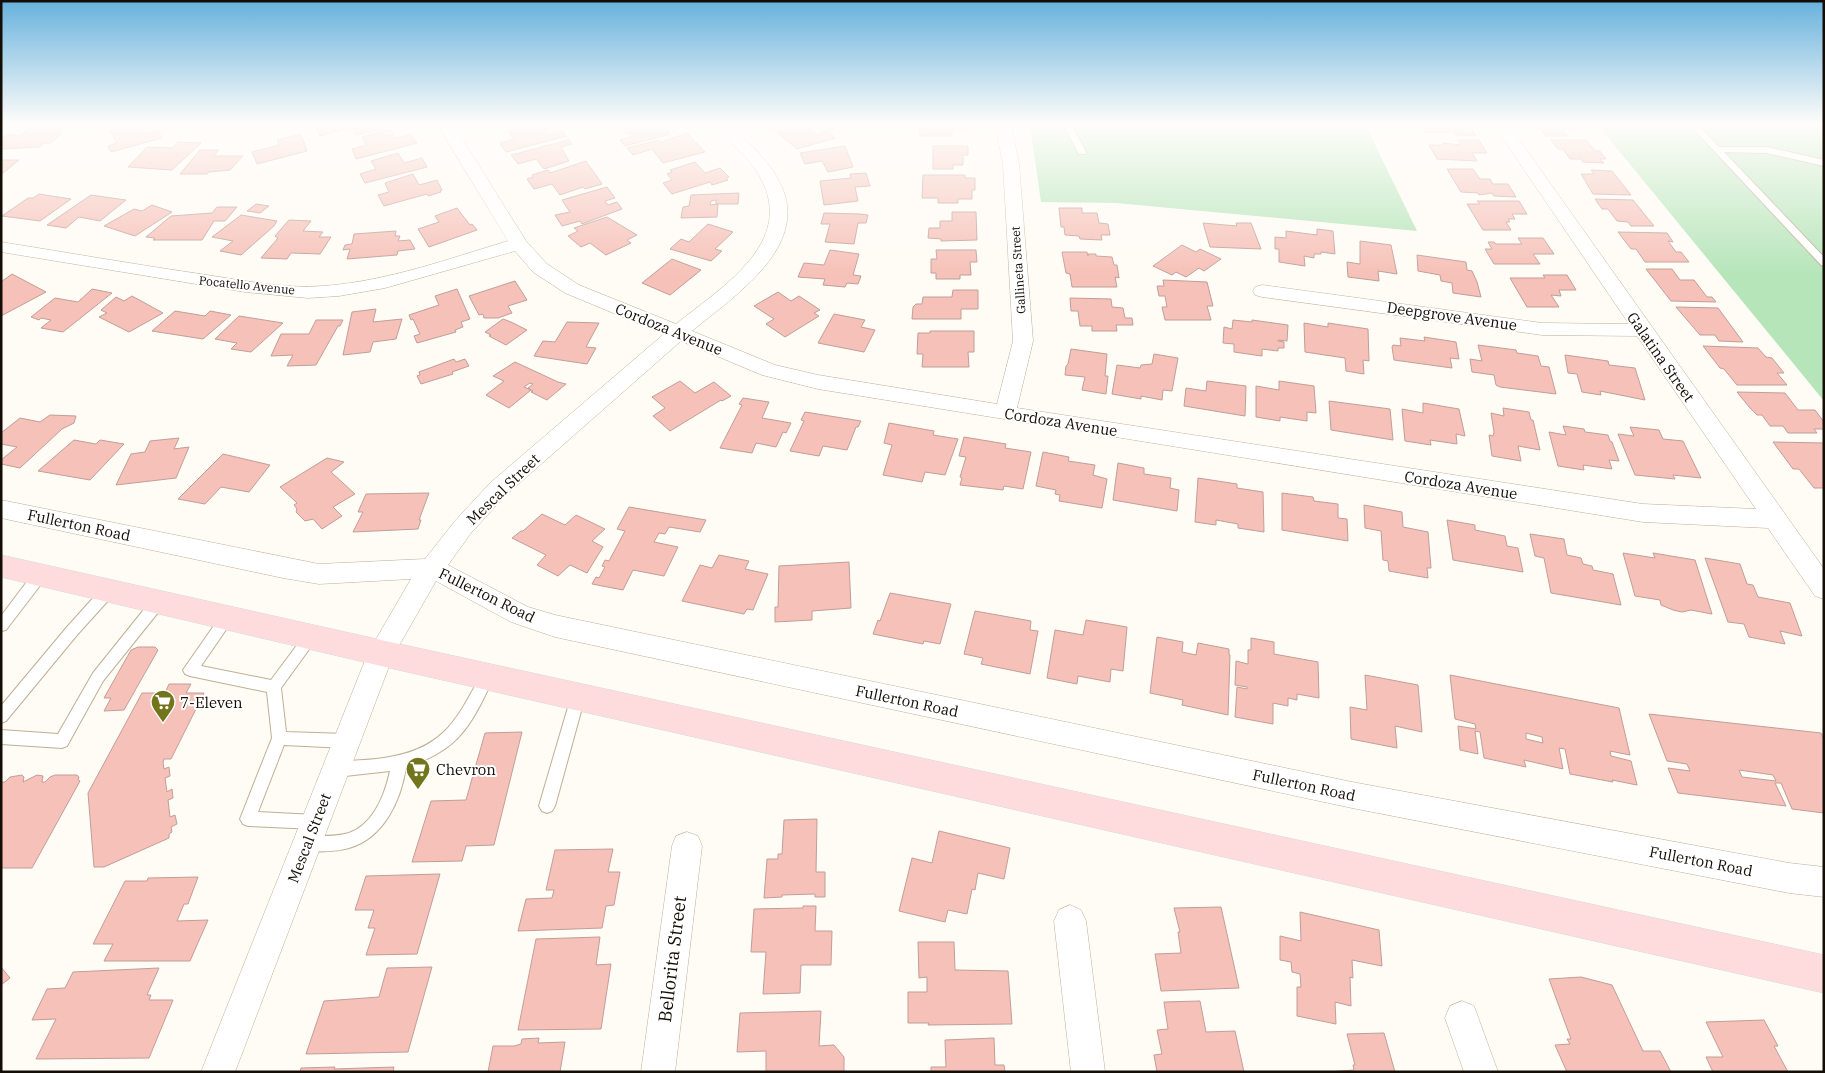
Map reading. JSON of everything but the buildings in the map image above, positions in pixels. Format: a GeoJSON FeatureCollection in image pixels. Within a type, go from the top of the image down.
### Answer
{"type":"FeatureCollection","features":[{"type":"Feature","properties":{"kind":"main road"},"geometry":{"type":"LineString","coordinates":[[1,566],[487,677],[1824,974]]}},
{"type":"Feature","properties":{"kind":"street","name":"Cordoza Avenue"},"geometry":{"type":"LineString","coordinates":[[475,174],[518,244],[540,268],[572,289],[769,370],[818,382],[1005,414],[1643,513],[1774,519]]}},
{"type":"Feature","properties":{"kind":"street","name":"Mescal Street"},"geometry":{"type":"LineString","coordinates":[[218,1072],[381,653],[424,579],[464,527],[498,490],[678,333],[750,273],[768,247],[779,224],[779,203],[767,174]]}},
{"type":"Feature","properties":{"kind":"street","name":"Gallineta Street"},"geometry":{"type":"LineString","coordinates":[[1005,414],[1023,341],[1012,174]]}},
{"type":"Feature","properties":{"kind":"street","name":"Galatina Street"},"geometry":{"type":"LineString","coordinates":[[1535,174],[1824,590]]}},
{"type":"Feature","properties":{"kind":"street","name":"Pocatello Avenue"},"geometry":{"type":"LineString","coordinates":[[1,247],[193,279],[269,290],[305,292],[338,291],[395,280],[518,244]]}},
{"type":"Feature","properties":{"kind":"street","name":"Deepgrove Avenue"},"geometry":{"type":"LineString","coordinates":[[1262,290],[1542,328],[1642,330]]}},
{"type":"Feature","properties":{"kind":"street","name":"Fullerton Road"},"geometry":{"type":"LineString","coordinates":[[1,509],[319,574],[433,568],[520,615],[555,626],[1352,795],[1789,878],[1824,882]]}},
{"type":"Feature","properties":{"kind":"street","name":"Bellorita Street"},"geometry":{"type":"LineString","coordinates":[[658,1072],[686,846]]}},
{"type":"Feature","properties":{"kind":"street"},"geometry":{"type":"LineString","coordinates":[[1070,921],[1088,1072]]}},
{"type":"Feature","properties":{"kind":"street"},"geometry":{"type":"LineString","coordinates":[[1462,1018],[1481,1072]]}},
{"type":"Feature","properties":{"kind":"lane"},"geometry":{"type":"LineString","coordinates":[[1740,174],[1824,263]]}},
{"type":"Feature","properties":{"kind":"lane"},"geometry":{"type":"LineString","coordinates":[[1,626],[40,575]]}},
{"type":"Feature","properties":{"kind":"lane"},"geometry":{"type":"LineString","coordinates":[[1,718],[109,590]]}},
{"type":"Feature","properties":{"kind":"lane"},"geometry":{"type":"LineString","coordinates":[[1,737],[62,741],[98,677],[159,601]]}},
{"type":"Feature","properties":{"kind":"lane"},"geometry":{"type":"LineString","coordinates":[[227,618],[190,670],[274,687]]}},
{"type":"Feature","properties":{"kind":"lane"},"geometry":{"type":"LineString","coordinates":[[311,637],[274,687],[279,738],[248,818],[311,833],[352,840],[362,836],[374,826],[397,781],[399,762]]}},
{"type":"Feature","properties":{"kind":"lane"},"geometry":{"type":"LineString","coordinates":[[336,770],[399,762],[429,753],[448,740],[460,726],[487,677]]}},
{"type":"Feature","properties":{"kind":"lane"},"geometry":{"type":"LineString","coordinates":[[547,806],[578,697]]}},
{"type":"Feature","properties":{"kind":"lane"},"geometry":{"type":"LineString","coordinates":[[279,738],[347,741]]}},
{"type":"Feature","properties":{"kind":"green space"},"geometry":{"type":"Polygon","coordinates":[[[1037,174],[1389,174],[1417,231],[1116,203],[1041,202],[1037,174]]]}},
{"type":"Feature","properties":{"kind":"green space"},"geometry":{"type":"Polygon","coordinates":[[[1638,174],[1824,174],[1824,401],[1638,174]]]}},
{"type":"Feature","properties":{"kind":"place","name":"7-Eleven"},"geometry":{"type":"Point","coordinates":[163,723]}},
{"type":"Feature","properties":{"kind":"place","name":"Chevron"},"geometry":{"type":"Point","coordinates":[418,790]}}]}
